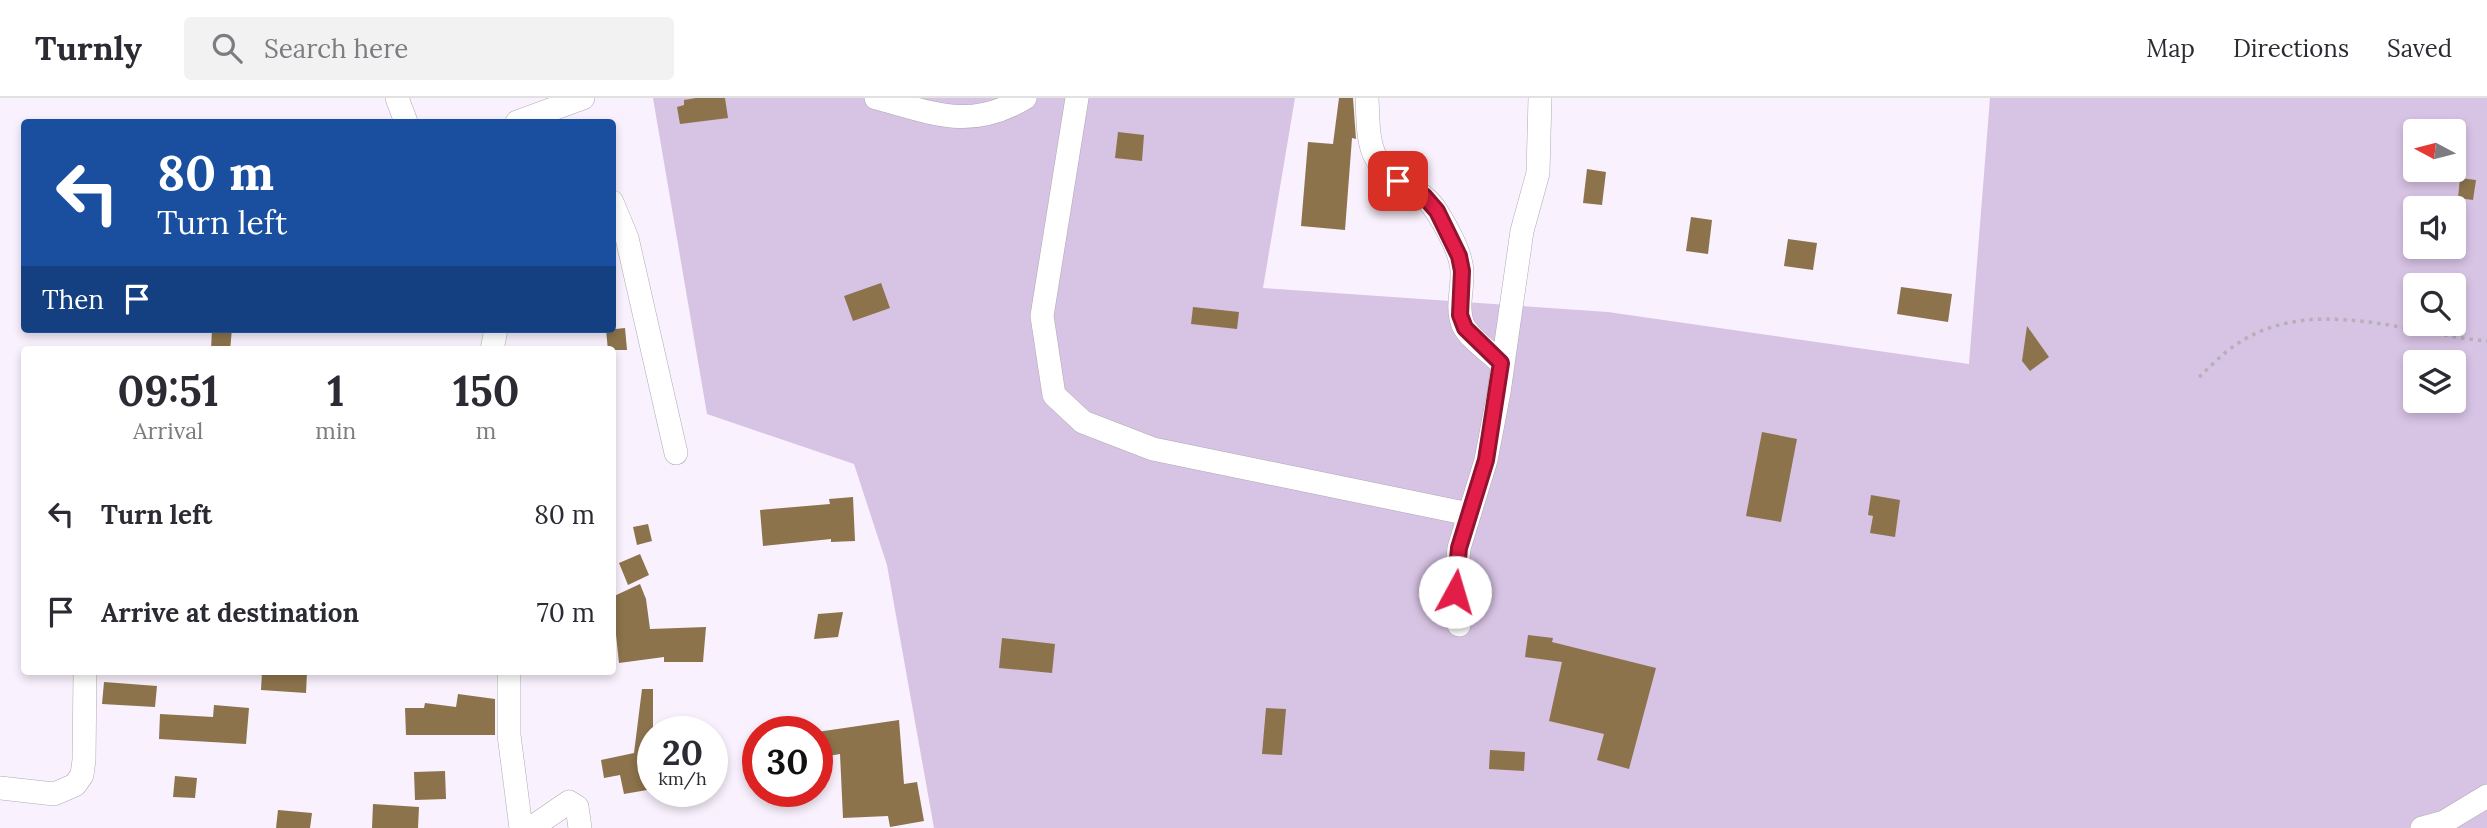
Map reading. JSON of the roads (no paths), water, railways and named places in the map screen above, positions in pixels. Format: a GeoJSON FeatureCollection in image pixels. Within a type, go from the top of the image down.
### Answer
{"type":"FeatureCollection","features":[{"type":"Feature","properties":{"kind":"street"},"geometry":{"type":"LineString","coordinates":[[397,98],[405,119]]}},
{"type":"Feature","properties":{"kind":"street"},"geometry":{"type":"LineString","coordinates":[[525,119],[583,98]]}},
{"type":"Feature","properties":{"kind":"street"},"geometry":{"type":"LineString","coordinates":[[876,98],[924,112],[978,118],[999,113],[1025,98]]}},
{"type":"Feature","properties":{"kind":"street"},"geometry":{"type":"LineString","coordinates":[[1077,98],[1042,316],[1054,395],[1083,422],[1153,449],[1469,513]]}},
{"type":"Feature","properties":{"kind":"street"},"geometry":{"type":"LineString","coordinates":[[1367,98],[1370,146],[1376,161],[1384,174],[1424,196],[1437,211],[1459,256],[1462,271],[1460,315],[1465,328],[1501,363]]}},
{"type":"Feature","properties":{"kind":"street"},"geometry":{"type":"LineString","coordinates":[[1459,625],[1455,592],[1459,548],[1486,460],[1521,231],[1538,173],[1540,98]]}},
{"type":"Feature","properties":{"kind":"street"},"geometry":{"type":"LineString","coordinates":[[616,212],[627,238],[677,453]]}},
{"type":"Feature","properties":{"kind":"street"},"geometry":{"type":"LineString","coordinates":[[0,788],[54,794],[75,785],[82,775],[85,675]]}},
{"type":"Feature","properties":{"kind":"street"},"geometry":{"type":"LineString","coordinates":[[509,675],[509,735],[521,828]]}},
{"type":"Feature","properties":{"kind":"street"},"geometry":{"type":"LineString","coordinates":[[2422,828],[2444,822],[2487,796]]}},
{"type":"Feature","properties":{"kind":"street"},"geometry":{"type":"LineString","coordinates":[[531,828],[569,802],[577,807],[580,828]]}}]}
